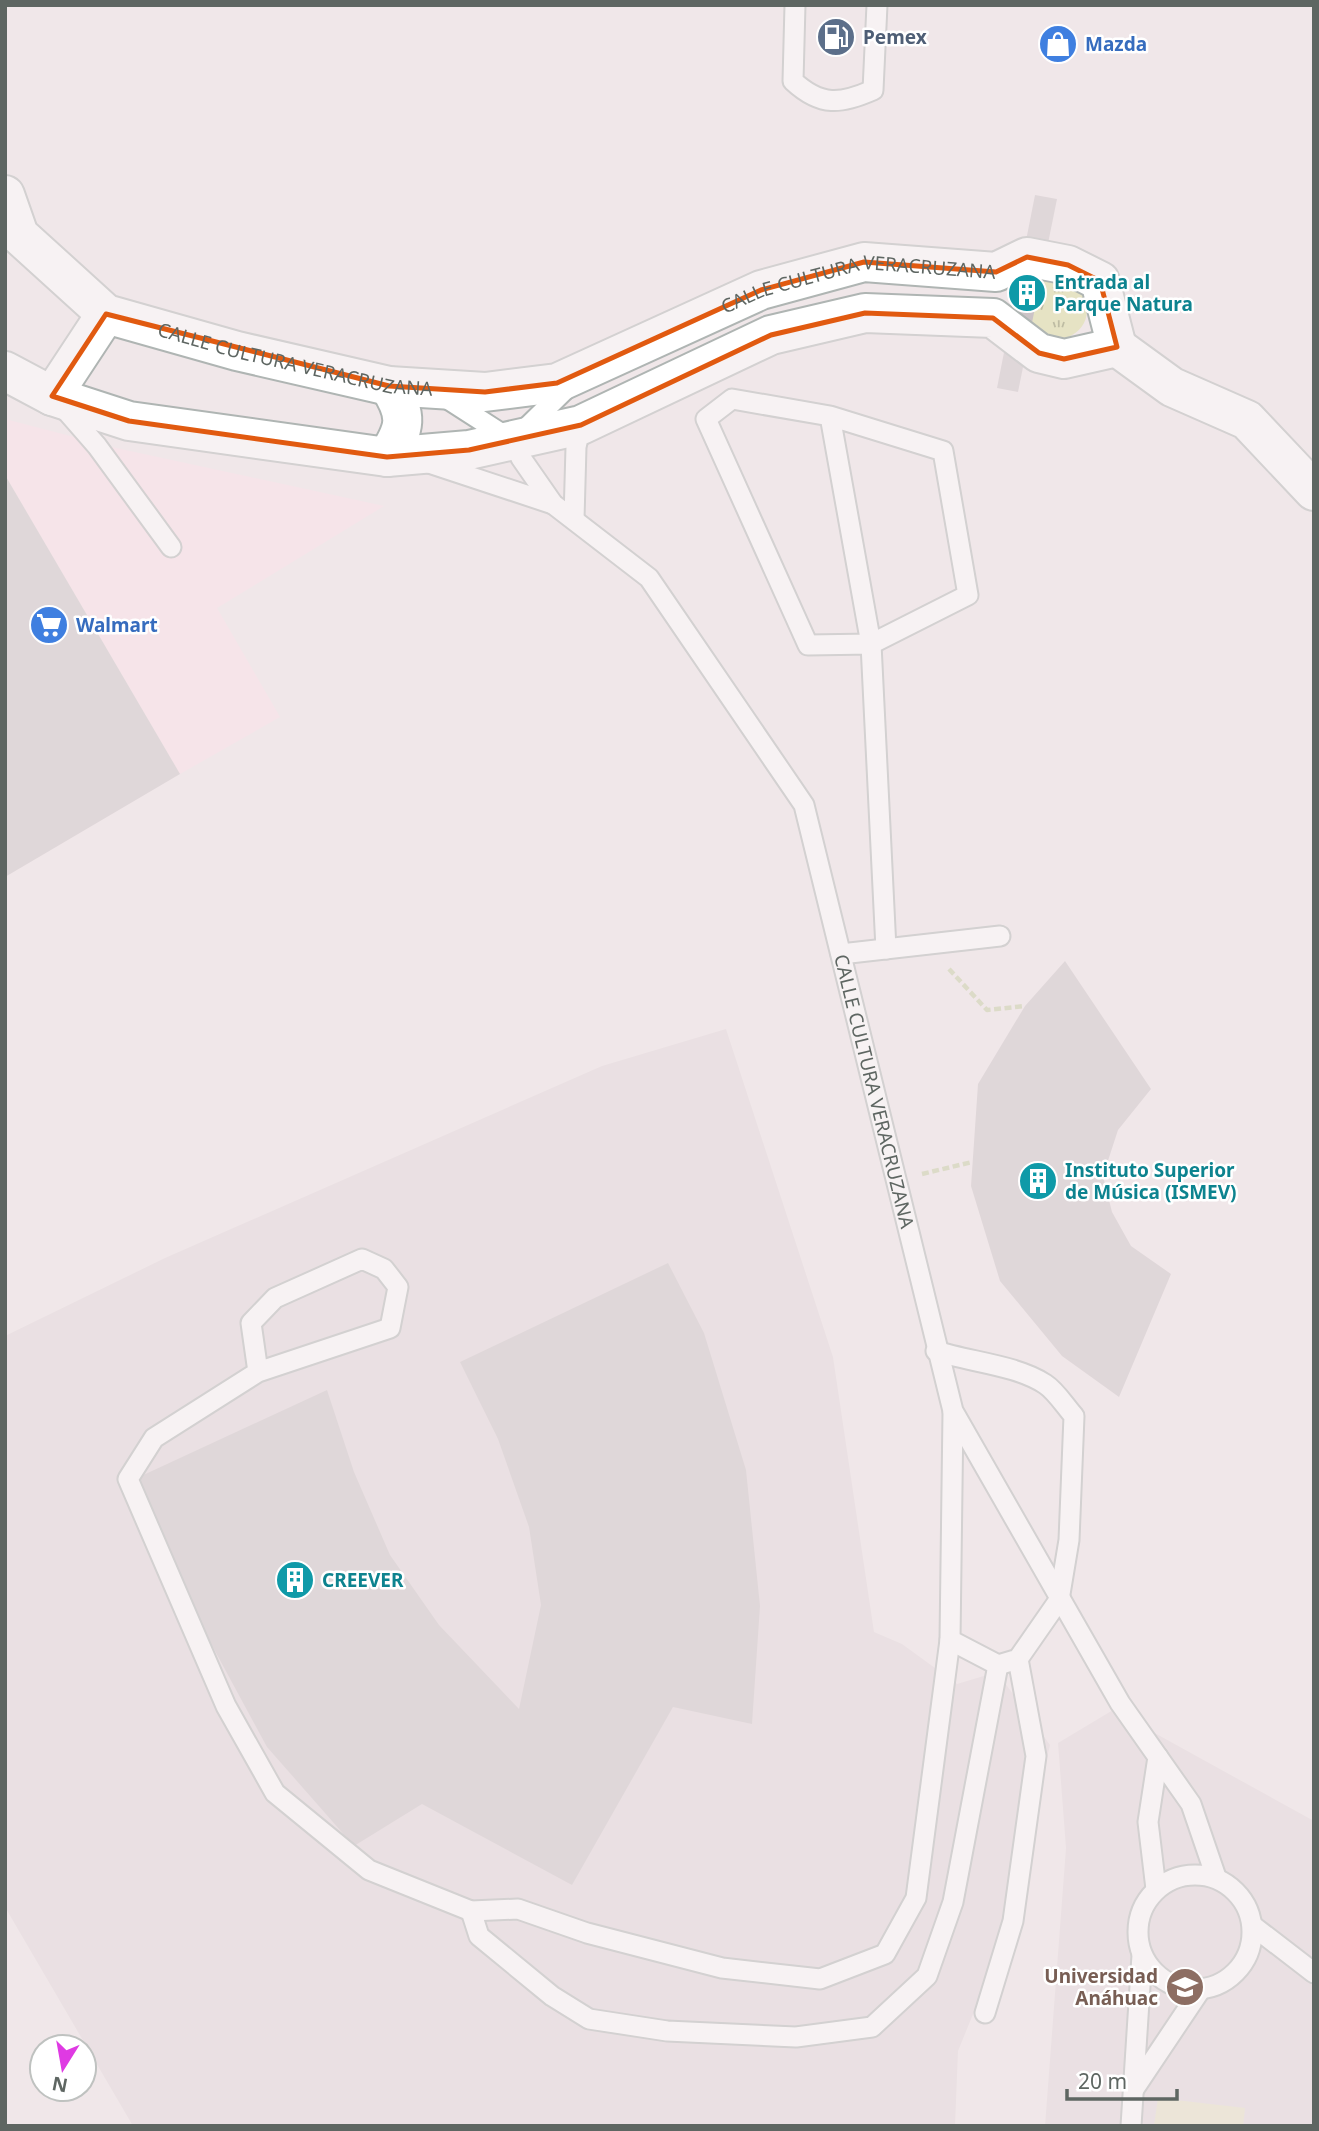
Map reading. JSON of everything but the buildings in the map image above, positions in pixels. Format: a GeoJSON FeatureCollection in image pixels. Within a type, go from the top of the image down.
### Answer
{"type":"FeatureCollection","features":[{"type":"Feature","properties":{"kind":"street","name":"CALLE CULTURA VERACRUZANA"},"geometry":{"type":"LineString","coordinates":[[5,195],[19,235],[106,314],[237,351],[389,386],[485,392],[557,383],[761,290],[864,262],[996,272],[1027,257],[1068,265],[1100,281],[1117,347]]}},
{"type":"Feature","properties":{"kind":"street"},"geometry":{"type":"LineString","coordinates":[[996,272],[993,318],[1039,352],[1064,359],[1117,347],[1172,387],[1247,420],[1314,491]]}},
{"type":"Feature","properties":{"kind":"street","name":"CALLE CULTURA VERACRUZANA"},"geometry":{"type":"LineString","coordinates":[[5,371],[52,396],[129,421],[398,457],[513,441],[581,425],[771,335],[865,313],[993,318]]}},
{"type":"Feature","properties":{"kind":"street"},"geometry":{"type":"LineString","coordinates":[[52,396],[106,314]]}},
{"type":"Feature","properties":{"kind":"street"},"geometry":{"type":"LineString","coordinates":[[389,386],[403,408],[398,457]]}},
{"type":"Feature","properties":{"kind":"lane"},"geometry":{"type":"LineString","coordinates":[[795,5],[793,81],[809,96],[846,102],[873,90],[877,5]]}},
{"type":"Feature","properties":{"kind":"lane"},"geometry":{"type":"LineString","coordinates":[[513,441],[585,369]]}},
{"type":"Feature","properties":{"kind":"lane"},"geometry":{"type":"LineString","coordinates":[[430,388],[513,441],[521,458],[553,504]]}},
{"type":"Feature","properties":{"kind":"lane"},"geometry":{"type":"LineString","coordinates":[[52,396],[97,446],[171,547]]}},
{"type":"Feature","properties":{"kind":"lane"},"geometry":{"type":"LineString","coordinates":[[732,399],[830,416],[943,451],[968,595],[871,645],[808,645],[706,419],[732,399]]}},
{"type":"Feature","properties":{"kind":"lane"},"geometry":{"type":"LineString","coordinates":[[830,416],[871,645],[886,949]]}},
{"type":"Feature","properties":{"kind":"lane"},"geometry":{"type":"LineString","coordinates":[[573,519],[576,447],[581,425]]}},
{"type":"Feature","properties":{"kind":"lane","name":"CALLE CULTURA VERACRUZANA"},"geometry":{"type":"LineString","coordinates":[[398,457],[553,504],[649,578],[804,805],[936,1351],[953,1411],[1120,1703],[1191,1804],[1216,1877]]}},
{"type":"Feature","properties":{"kind":"lane"},"geometry":{"type":"LineString","coordinates":[[841,954],[1000,936]]}},
{"type":"Feature","properties":{"kind":"lane"},"geometry":{"type":"LineString","coordinates":[[258,1372],[251,1323],[275,1298],[362,1259],[384,1269],[398,1287],[390,1328],[258,1372],[155,1438],[128,1479],[226,1706],[275,1793],[369,1870],[471,1911],[518,1909],[587,1933],[722,1968],[821,1979],[885,1954],[916,1898],[950,1640],[953,1411]]}},
{"type":"Feature","properties":{"kind":"lane"},"geometry":{"type":"LineString","coordinates":[[936,1351],[969,1362],[1025,1373],[1047,1385],[1074,1416],[1069,1540],[1059,1600],[1018,1659],[998,1665],[950,1640]]}},
{"type":"Feature","properties":{"kind":"lane"},"geometry":{"type":"LineString","coordinates":[[985,2012],[1013,1921],[1036,1756],[1018,1659]]}},
{"type":"Feature","properties":{"kind":"lane"},"geometry":{"type":"LineString","coordinates":[[471,1911],[479,1937],[552,1996],[589,2018],[667,2031],[796,2037],[872,2027],[927,1976],[953,1902],[998,1665]]}},
{"type":"Feature","properties":{"kind":"lane"},"geometry":{"type":"LineString","coordinates":[[1156,1889],[1148,1822],[1158,1757]]}},
{"type":"Feature","properties":{"kind":"lane"},"geometry":{"type":"LineString","coordinates":[[1189,1875],[1216,1877],[1238,1894],[1248,1909],[1253,1926],[1245,1961],[1234,1975],[1201,1989],[1183,1988],[1166,1982],[1152,1970],[1142,1955],[1137,1938],[1138,1919],[1144,1903],[1156,1889],[1171,1879],[1189,1875]]}},
{"type":"Feature","properties":{"kind":"lane"},"geometry":{"type":"LineString","coordinates":[[1253,1926],[1314,1973]]}},
{"type":"Feature","properties":{"kind":"lane"},"geometry":{"type":"LineString","coordinates":[[1131,2126],[1142,1955]]}},
{"type":"Feature","properties":{"kind":"lane"},"geometry":{"type":"LineString","coordinates":[[1133,2090],[1201,1989]]}},
{"type":"Feature","properties":{"kind":"path"},"geometry":{"type":"LineString","coordinates":[[930,944],[933,952],[987,1010],[1025,1006]]}},
{"type":"Feature","properties":{"kind":"path"},"geometry":{"type":"LineString","coordinates":[[895,1182],[972,1161]]}},
{"type":"Feature","properties":{"kind":"highlighted area"},"geometry":{"type":"Polygon","coordinates":[[[1027,257],[1068,265],[1100,281],[1117,347],[1064,359],[1039,353],[993,318],[865,313],[771,335],[581,425],[469,450],[387,457],[129,421],[52,396],[106,314],[389,386],[485,392],[557,383],[761,290],[864,262],[996,272],[1027,257]]]}},
{"type":"Feature","properties":{"kind":"shaded area"},"geometry":{"type":"Polygon","coordinates":[[[5,419],[116,448],[384,506],[217,608],[280,717],[180,774],[5,475],[5,419]]]}},
{"type":"Feature","properties":{"kind":"shaded area"},"geometry":{"type":"Polygon","coordinates":[[[726,1029],[833,1357],[874,1632],[902,1644],[957,1684],[997,1672],[1050,1745],[1004,1938],[958,2051],[955,2126],[133,2126],[98,2066],[98,2033],[79,2033],[5,1907],[5,1336],[165,1258],[602,1066],[726,1029]]]}},
{"type":"Feature","properties":{"kind":"shaded area","name":"Universidad Anáhuac"},"geometry":{"type":"Polygon","coordinates":[[[1113,1710],[1314,1821],[1314,2126],[1045,2126],[1066,1848],[1058,1743],[1113,1710]]]}},
{"type":"Feature","properties":{"kind":"green space"},"geometry":{"type":"Polygon","coordinates":[[[1039,276],[1081,289],[1087,311],[1082,327],[1076,333],[1047,345],[1016,301],[1039,276]]]}},
{"type":"Feature","properties":{"kind":"green space"},"geometry":{"type":"Polygon","coordinates":[[[1158,2098],[1245,2108],[1243,2126],[1154,2126],[1158,2098]]]}},
{"type":"Feature","properties":{"kind":"place","name":"Pemex"},"geometry":{"type":"Point","coordinates":[836,37]}},
{"type":"Feature","properties":{"kind":"place","name":"Mazda"},"geometry":{"type":"Point","coordinates":[1058,44]}},
{"type":"Feature","properties":{"kind":"place","name":"Entrada al Parque Natura"},"geometry":{"type":"Point","coordinates":[1027,293]}},
{"type":"Feature","properties":{"kind":"place","name":"Walmart"},"geometry":{"type":"Point","coordinates":[49,625]}},
{"type":"Feature","properties":{"kind":"place","name":"Instituto Superior de Música (ISMEV)"},"geometry":{"type":"Point","coordinates":[1038,1181]}},
{"type":"Feature","properties":{"kind":"place","name":"CREEVER"},"geometry":{"type":"Point","coordinates":[295,1580]}},
{"type":"Feature","properties":{"kind":"place","name":"Universidad Anáhuac"},"geometry":{"type":"Point","coordinates":[1185,1987]}}]}
